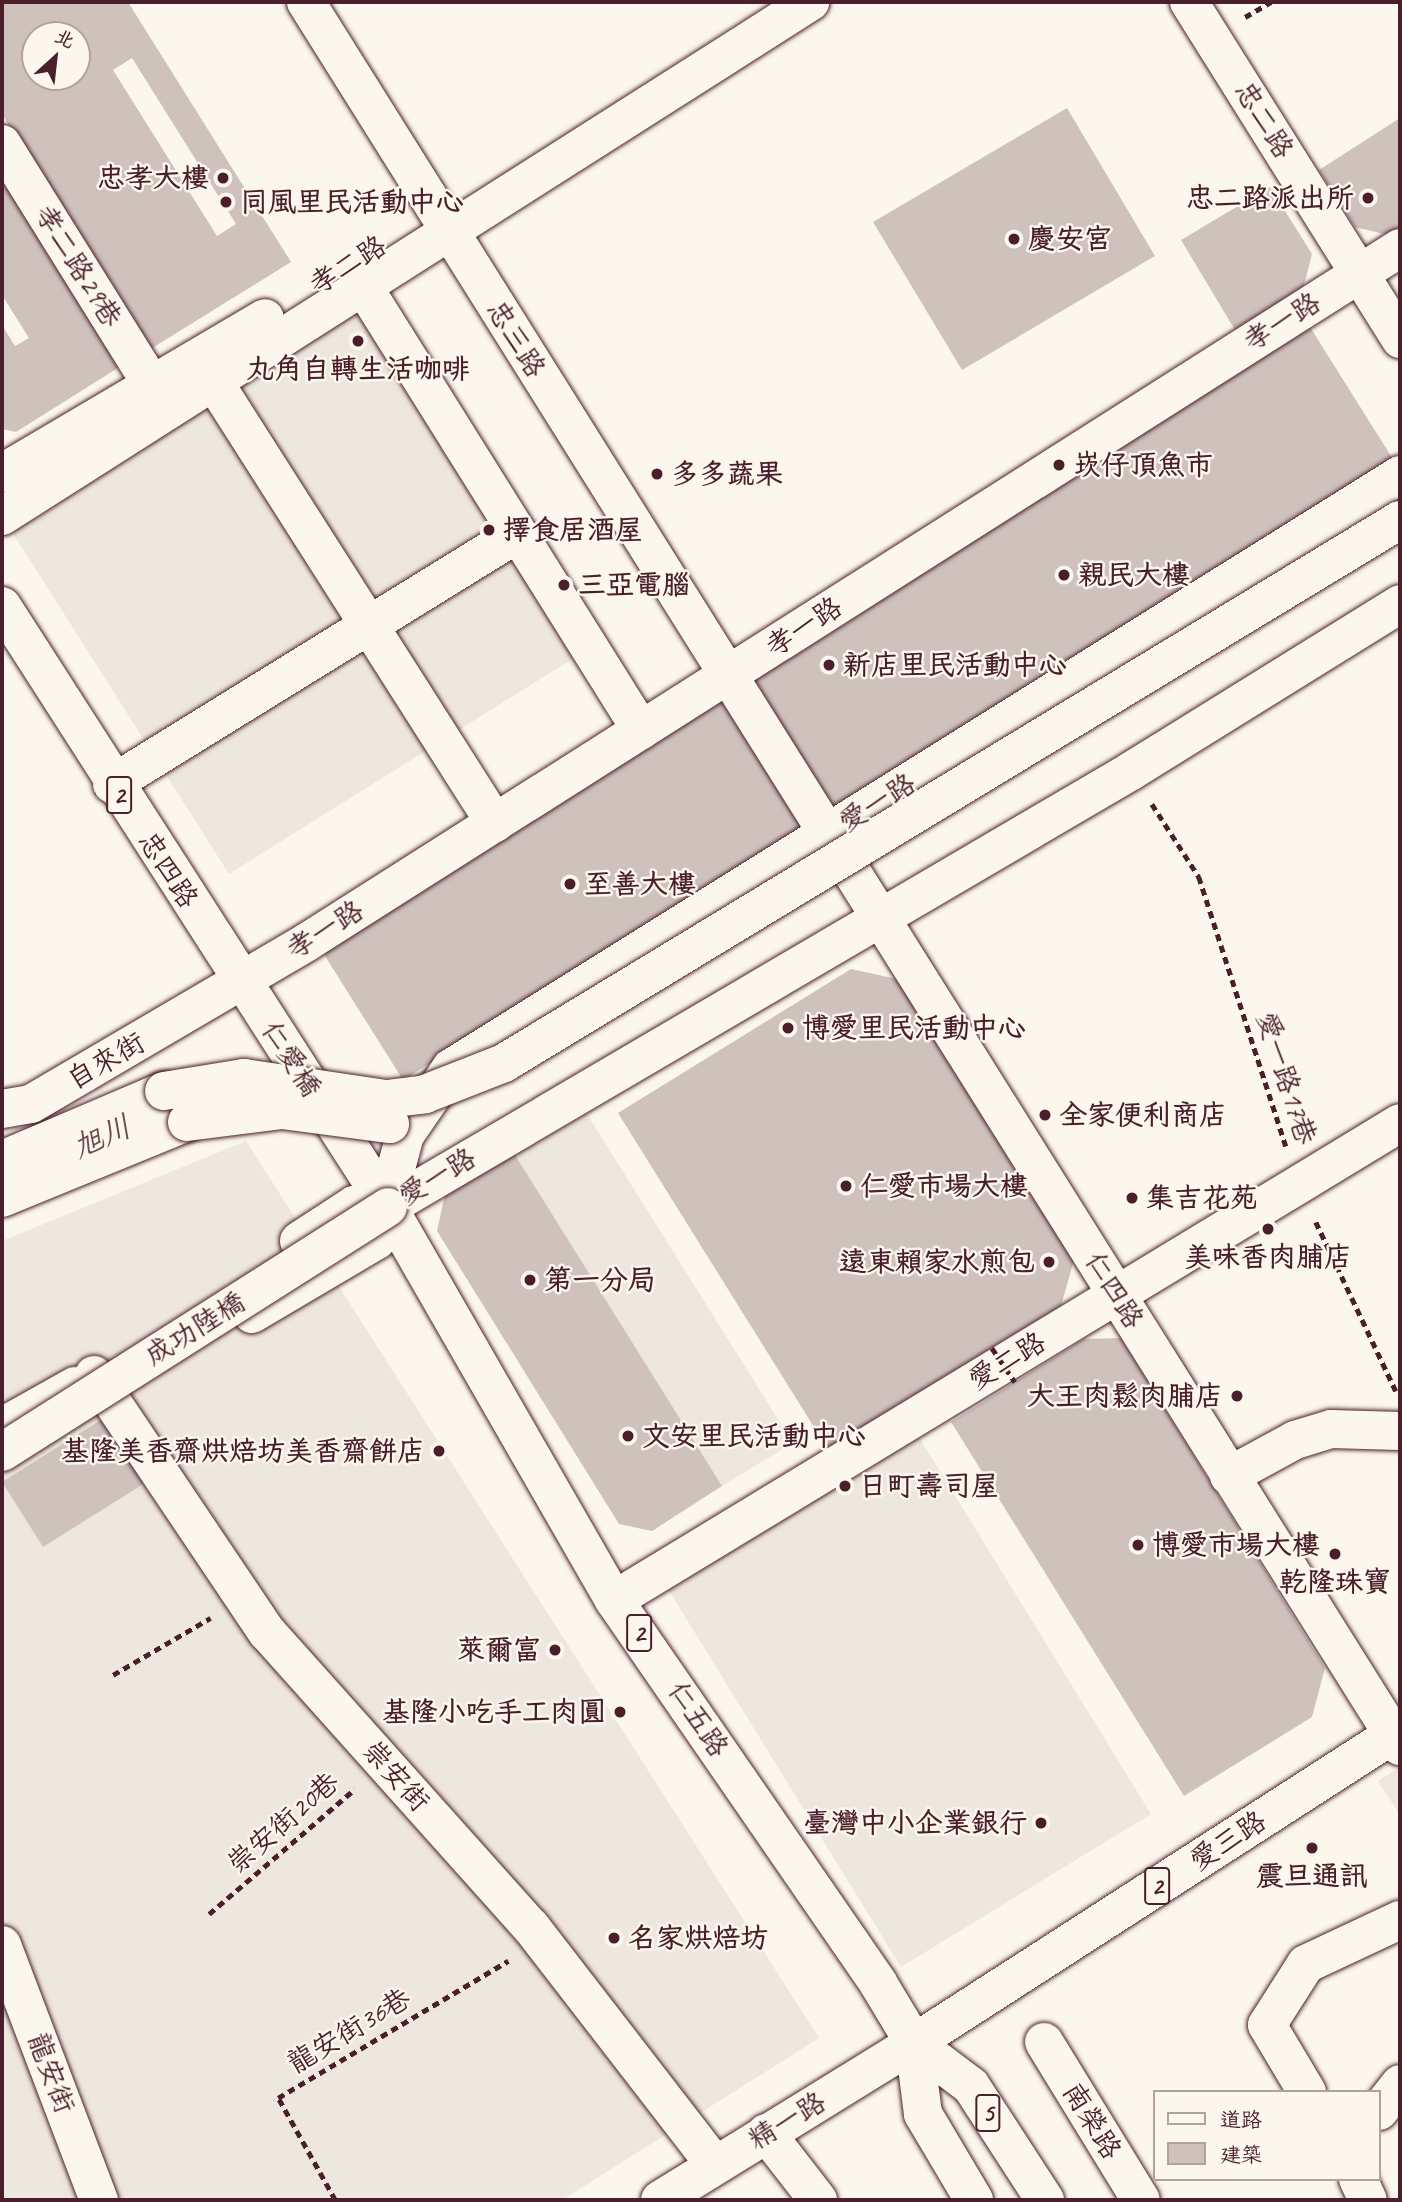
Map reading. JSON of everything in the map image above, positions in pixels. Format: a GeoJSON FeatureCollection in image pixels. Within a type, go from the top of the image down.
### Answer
{"type":"FeatureCollection","features":[{"type":"Feature","properties":{"kind":"main road","name":"忠三路"},"geometry":{"type":"LineString","coordinates":[[306,2],[828,833]]}},
{"type":"Feature","properties":{"kind":"main road","name":"孝二路"},"geometry":{"type":"LineString","coordinates":[[442,221],[760,2]]}},
{"type":"Feature","properties":{"kind":"main road","name":"孝二路"},"geometry":{"type":"LineString","coordinates":[[2,473],[442,221],[810,2]]}},
{"type":"Feature","properties":{"kind":"main road","name":"忠二路"},"geometry":{"type":"LineString","coordinates":[[1189,2],[1400,339]]}},
{"type":"Feature","properties":{"kind":"main road","name":"孝二路29巷"},"geometry":{"type":"LineString","coordinates":[[2,144],[154,388]]}},
{"type":"Feature","properties":{"kind":"main road"},"geometry":{"type":"LineString","coordinates":[[2,516],[363,286],[442,221]]}},
{"type":"Feature","properties":{"kind":"main road","name":"孝一路"},"geometry":{"type":"LineString","coordinates":[[206,1004],[243,986],[1400,248]]}},
{"type":"Feature","properties":{"kind":"main road"},"geometry":{"type":"LineString","coordinates":[[363,286],[641,730]]}},
{"type":"Feature","properties":{"kind":"main road"},"geometry":{"type":"LineString","coordinates":[[214,382],[495,823]]}},
{"type":"Feature","properties":{"kind":"main road","name":"愛一路"},"geometry":{"type":"LineString","coordinates":[[388,1207],[405,1135],[452,1068],[1400,475]]}},
{"type":"Feature","properties":{"kind":"main road"},"geometry":{"type":"LineString","coordinates":[[2,1160],[164,1091],[244,1078],[387,1099],[425,1094],[481,1074],[1400,520]]}},
{"type":"Feature","properties":{"kind":"main road"},"geometry":{"type":"LineString","coordinates":[[112,784],[518,533]]}},
{"type":"Feature","properties":{"kind":"main road"},"geometry":{"type":"LineString","coordinates":[[2,1198],[187,1122],[282,1110],[392,1124],[433,1119],[520,1083],[1400,548]]}},
{"type":"Feature","properties":{"kind":"main road","name":"愛一路"},"geometry":{"type":"LineString","coordinates":[[388,1207],[879,916],[1131,771],[1400,604]]}},
{"type":"Feature","properties":{"kind":"main road","name":"忠四路"},"geometry":{"type":"LineString","coordinates":[[2,606],[112,784],[243,986]]}},
{"type":"Feature","properties":{"kind":"main road","name":"仁四路"},"geometry":{"type":"LineString","coordinates":[[828,833],[1229,1476],[1398,1736]]}},
{"type":"Feature","properties":{"kind":"main road","name":"仁愛橋"},"geometry":{"type":"LineString","coordinates":[[243,986],[388,1207]]}},
{"type":"Feature","properties":{"kind":"main road","name":"自來街"},"geometry":{"type":"LineString","coordinates":[[2,1109],[30,1104],[206,1004]]}},
{"type":"Feature","properties":{"kind":"main road","name":"愛二路"},"geometry":{"type":"LineString","coordinates":[[614,1600],[1117,1294],[1299,1189],[1400,1123]]}},
{"type":"Feature","properties":{"kind":"main road"},"geometry":{"type":"LineString","coordinates":[[2,1472],[102,1387],[354,1205],[388,1207]]}},
{"type":"Feature","properties":{"kind":"main road","name":"成功陸橋"},"geometry":{"type":"LineString","coordinates":[[2,1452],[388,1207]]}},
{"type":"Feature","properties":{"kind":"main road","name":"仁五路"},"geometry":{"type":"LineString","coordinates":[[388,1207],[614,1600],[914,2043]]}},
{"type":"Feature","properties":{"kind":"main road"},"geometry":{"type":"LineString","coordinates":[[2,1427],[102,1387]]}},
{"type":"Feature","properties":{"kind":"main road","name":"崇安街"},"geometry":{"type":"LineString","coordinates":[[102,1387],[244,1599],[542,1941],[715,2165]]}},
{"type":"Feature","properties":{"kind":"main road"},"geometry":{"type":"LineString","coordinates":[[1229,1476],[1295,1440],[1331,1429],[1400,1431]]}},
{"type":"Feature","properties":{"kind":"main road","name":"愛三路"},"geometry":{"type":"LineString","coordinates":[[914,2043],[1398,1736]]}},
{"type":"Feature","properties":{"kind":"main road"},"geometry":{"type":"LineString","coordinates":[[1306,2090],[1268,2025],[1306,1964],[1400,1920]]}},
{"type":"Feature","properties":{"kind":"main road","name":"龍安街"},"geometry":{"type":"LineString","coordinates":[[2,1945],[99,2200]]}},
{"type":"Feature","properties":{"kind":"main road","name":"南榮路"},"geometry":{"type":"LineString","coordinates":[[1044,2042],[1141,2200]]}},
{"type":"Feature","properties":{"kind":"main road","name":"精一路"},"geometry":{"type":"LineString","coordinates":[[660,2200],[914,2043]]}},
{"type":"Feature","properties":{"kind":"main road","name":"5"},"geometry":{"type":"LineString","coordinates":[[914,2043],[923,2114],[974,2200]]}},
{"type":"Feature","properties":{"kind":"main road","name":"5"},"geometry":{"type":"LineString","coordinates":[[914,2043],[971,2085],[1045,2200]]}},
{"type":"Feature","properties":{"kind":"main road"},"geometry":{"type":"LineString","coordinates":[[1381,2108],[1400,2084]]}},
{"type":"Feature","properties":{"kind":"main road"},"geometry":{"type":"LineString","coordinates":[[766,2133],[818,2200]]}},
{"type":"Feature","properties":{"kind":"main road"},"geometry":{"type":"LineString","coordinates":[[1359,2181],[1368,2200]]}},
{"type":"Feature","properties":{"kind":"path","name":"愛一路17巷"},"geometry":{"type":"LineString","coordinates":[[1131,771],[1199,877],[1299,1189],[1400,1401]]}},
{"type":"Feature","properties":{"kind":"path"},"geometry":{"type":"LineString","coordinates":[[992,1348],[1015,1382]]}},
{"type":"Feature","properties":{"kind":"path"},"geometry":{"type":"LineString","coordinates":[[113,1675],[244,1599]]}},
{"type":"Feature","properties":{"kind":"path","name":"崇安街20巷"},"geometry":{"type":"LineString","coordinates":[[209,1914],[385,1764]]}},
{"type":"Feature","properties":{"kind":"path","name":"龍安街36巷"},"geometry":{"type":"LineString","coordinates":[[335,2200],[278,2098],[542,1941]]}},
{"type":"Feature","properties":{"kind":"shaded area"},"geometry":{"type":"Polygon","coordinates":[[[385,290],[606,638],[229,874],[9,527],[385,290]]]}},
{"type":"Feature","properties":{"kind":"shaded area"},"geometry":{"type":"Polygon","coordinates":[[[582,1106],[793,1443],[722,1486],[512,1150],[582,1106]]]}},
{"type":"Feature","properties":{"kind":"shaded area"},"geometry":{"type":"Polygon","coordinates":[[[246,1141],[819,2038],[562,2200],[2,2200],[2,1241],[246,1141]]]}},
{"type":"Feature","properties":{"kind":"shaded area"},"geometry":{"type":"Polygon","coordinates":[[[914,1429],[1151,1814],[901,1967],[663,1581],[914,1429]]]}},
{"type":"Feature","properties":{"kind":"shaded area"},"geometry":{"type":"Polygon","coordinates":[[[1400,1767],[1400,1815],[1378,1781],[1400,1767]]]}},
{"type":"Feature","properties":{"kind":"pier"},"geometry":{"type":"Polygon","coordinates":[[[1400,270],[1400,461],[1396,464],[1310,327],[1400,270]]]}},
{"type":"Feature","properties":{"kind":"pier"},"geometry":{"type":"Polygon","coordinates":[[[320,948],[403,1080],[354,1064],[238,1137],[185,1054],[301,981],[320,948]]]}},
{"type":"Feature","properties":{"kind":"building"},"geometry":{"type":"Polygon","coordinates":[[[2,2],[128,2],[291,262],[149,350],[2,114],[2,2]],[[132,58],[113,70],[217,236],[236,224],[132,58]]]}},
{"type":"Feature","properties":{"kind":"building","name":"慶安宮"},"geometry":{"type":"Polygon","coordinates":[[[1067,108],[1155,256],[962,370],[873,222],[1067,108]]]}},
{"type":"Feature","properties":{"kind":"building","name":"忠二路派出所"},"geometry":{"type":"Polygon","coordinates":[[[1400,118],[1400,227],[1388,235],[1355,227],[1319,170],[1400,118]]]}},
{"type":"Feature","properties":{"kind":"building"},"geometry":{"type":"Polygon","coordinates":[[[2,178],[121,366],[16,432],[2,429],[2,325],[15,346],[29,338],[2,295],[2,178]]]}},
{"type":"Feature","properties":{"kind":"building"},"geometry":{"type":"Polygon","coordinates":[[[1270,187],[1312,254],[1303,289],[1235,330],[1181,240],[1270,187]]]}},
{"type":"Feature","properties":{"kind":"building"},"geometry":{"type":"Polygon","coordinates":[[[1310,327],[1396,464],[403,1080],[320,948],[1310,327]]]}},
{"type":"Feature","properties":{"kind":"building","name":"仁愛市場大樓"},"geometry":{"type":"Polygon","coordinates":[[[851,969],[897,979],[1074,1260],[1061,1306],[827,1448],[618,1113],[851,969]]]}},
{"type":"Feature","properties":{"kind":"building"},"geometry":{"type":"Polygon","coordinates":[[[512,1150],[722,1486],[652,1531],[619,1524],[437,1231],[445,1194],[512,1150]]]}},
{"type":"Feature","properties":{"kind":"building","name":"博愛市場大樓"},"geometry":{"type":"Polygon","coordinates":[[[1121,1338],[1325,1668],[1312,1717],[1184,1796],[951,1422],[1084,1339],[1121,1338]]]}},
{"type":"Feature","properties":{"kind":"building"},"geometry":{"type":"Polygon","coordinates":[[[104,1418],[145,1483],[43,1547],[2,1482],[104,1418]]]}},
{"type":"Feature","properties":{"kind":"place","name":"忠孝大樓"},"geometry":{"type":"Point","coordinates":[223,178]}},
{"type":"Feature","properties":{"kind":"place","name":"忠二路派出所"},"geometry":{"type":"Point","coordinates":[1368,198]}},
{"type":"Feature","properties":{"kind":"place","name":"同風里民活動中心"},"geometry":{"type":"Point","coordinates":[226,202]}},
{"type":"Feature","properties":{"kind":"place","name":"慶安宮"},"geometry":{"type":"Point","coordinates":[1014,239]}},
{"type":"Feature","properties":{"kind":"place","name":"丸角自轉生活咖啡"},"geometry":{"type":"Point","coordinates":[358,341]}},
{"type":"Feature","properties":{"kind":"place","name":"崁仔頂魚市"},"geometry":{"type":"Point","coordinates":[1059,465]}},
{"type":"Feature","properties":{"kind":"place","name":"多多蔬果"},"geometry":{"type":"Point","coordinates":[657,474]}},
{"type":"Feature","properties":{"kind":"place","name":"擇食居酒屋"},"geometry":{"type":"Point","coordinates":[489,530]}},
{"type":"Feature","properties":{"kind":"place","name":"親民大樓"},"geometry":{"type":"Point","coordinates":[1064,575]}},
{"type":"Feature","properties":{"kind":"place","name":"三亞電腦"},"geometry":{"type":"Point","coordinates":[564,585]}},
{"type":"Feature","properties":{"kind":"place","name":"新店里民活動中心"},"geometry":{"type":"Point","coordinates":[829,665]}},
{"type":"Feature","properties":{"kind":"place","name":"至善大樓"},"geometry":{"type":"Point","coordinates":[570,884]}},
{"type":"Feature","properties":{"kind":"place","name":"博愛里民活動中心"},"geometry":{"type":"Point","coordinates":[788,1028]}},
{"type":"Feature","properties":{"kind":"place","name":"全家便利商店"},"geometry":{"type":"Point","coordinates":[1045,1115]}},
{"type":"Feature","properties":{"kind":"place","name":"仁愛市場大樓"},"geometry":{"type":"Point","coordinates":[846,1186]}},
{"type":"Feature","properties":{"kind":"place","name":"集吉花苑"},"geometry":{"type":"Point","coordinates":[1132,1198]}},
{"type":"Feature","properties":{"kind":"place","name":"美味香肉脯店"},"geometry":{"type":"Point","coordinates":[1268,1229]}},
{"type":"Feature","properties":{"kind":"place","name":"遠東賴家水煎包"},"geometry":{"type":"Point","coordinates":[1049,1262]}},
{"type":"Feature","properties":{"kind":"place","name":"第一分局"},"geometry":{"type":"Point","coordinates":[530,1280]}},
{"type":"Feature","properties":{"kind":"place","name":"大王肉鬆肉脯店"},"geometry":{"type":"Point","coordinates":[1237,1396]}},
{"type":"Feature","properties":{"kind":"place","name":"文安里民活動中心"},"geometry":{"type":"Point","coordinates":[628,1436]}},
{"type":"Feature","properties":{"kind":"place","name":"基隆美香齋烘焙坊美香齋餅店"},"geometry":{"type":"Point","coordinates":[439,1451]}},
{"type":"Feature","properties":{"kind":"place","name":"日町壽司屋"},"geometry":{"type":"Point","coordinates":[845,1486]}},
{"type":"Feature","properties":{"kind":"place","name":"博愛市場大樓"},"geometry":{"type":"Point","coordinates":[1138,1545]}},
{"type":"Feature","properties":{"kind":"place","name":"乾隆珠寶"},"geometry":{"type":"Point","coordinates":[1335,1554]}},
{"type":"Feature","properties":{"kind":"place","name":"萊爾富"},"geometry":{"type":"Point","coordinates":[555,1650]}},
{"type":"Feature","properties":{"kind":"place","name":"基隆小吃手工肉圓"},"geometry":{"type":"Point","coordinates":[620,1712]}},
{"type":"Feature","properties":{"kind":"place","name":"臺灣中小企業銀行"},"geometry":{"type":"Point","coordinates":[1041,1823]}},
{"type":"Feature","properties":{"kind":"place","name":"震旦通訊"},"geometry":{"type":"Point","coordinates":[1312,1848]}},
{"type":"Feature","properties":{"kind":"place","name":"名家烘焙坊"},"geometry":{"type":"Point","coordinates":[614,1938]}},
{"type":"Feature","properties":{"kind":"water label","name":"旭川"},"geometry":{"type":"Point","coordinates":[102,1137]}}]}
